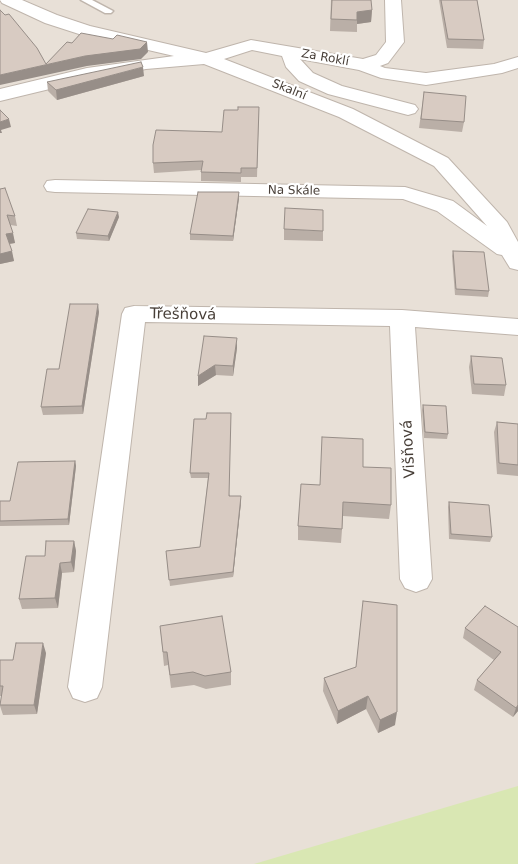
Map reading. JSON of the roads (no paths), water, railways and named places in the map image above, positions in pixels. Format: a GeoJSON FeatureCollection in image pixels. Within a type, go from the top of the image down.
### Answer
{"type":"FeatureCollection","features":[{"type":"Feature","properties":{"kind":"street","name":"Skalní"},"geometry":{"type":"LineString","coordinates":[[8,0],[51,19],[85,30],[206,58],[346,113],[441,162],[496,222],[517,258]]}},
{"type":"Feature","properties":{"kind":"street","name":"Za Roklí"},"geometry":{"type":"LineString","coordinates":[[0,95],[87,74],[126,67],[206,58],[251,44],[364,65],[382,60],[395,42],[393,0]]}},
{"type":"Feature","properties":{"kind":"street"},"geometry":{"type":"LineString","coordinates":[[290,52],[292,63],[306,77],[335,90],[408,109]]}},
{"type":"Feature","properties":{"kind":"street"},"geometry":{"type":"LineString","coordinates":[[364,65],[381,73],[426,79],[496,69],[518,62]]}},
{"type":"Feature","properties":{"kind":"street","name":"Na Skále"},"geometry":{"type":"LineString","coordinates":[[55,186],[405,193],[445,206],[517,258]]}},
{"type":"Feature","properties":{"kind":"street","name":"Třešňová"},"geometry":{"type":"LineString","coordinates":[[85,687],[134,314],[402,318],[518,327]]}},
{"type":"Feature","properties":{"kind":"street","name":"Višňová"},"geometry":{"type":"LineString","coordinates":[[402,318],[416,580]]}},
{"type":"Feature","properties":{"kind":"lane"},"geometry":{"type":"LineString","coordinates":[[85,0],[108,11]]}}]}
